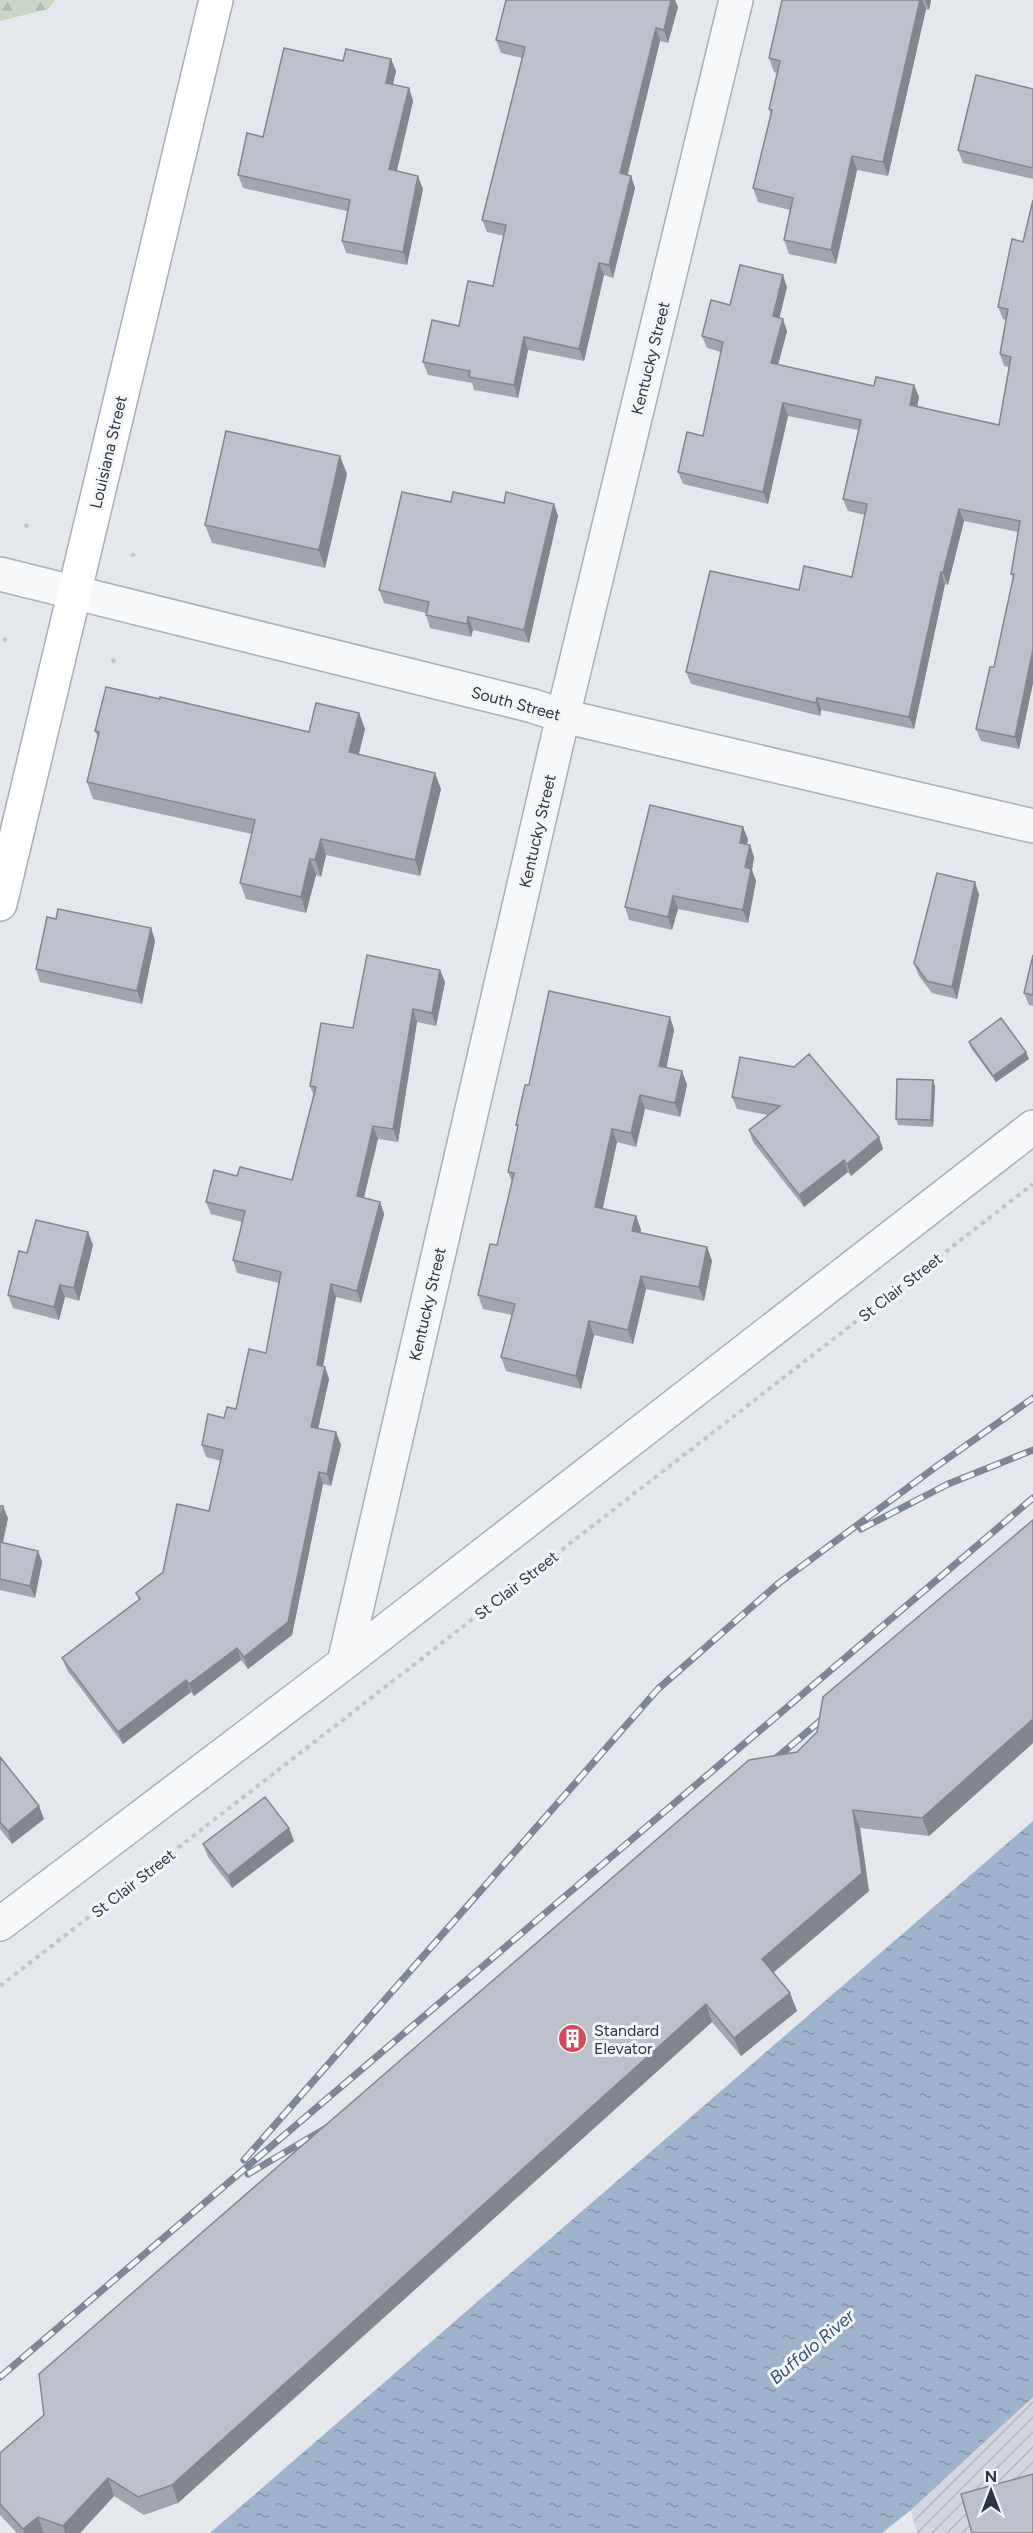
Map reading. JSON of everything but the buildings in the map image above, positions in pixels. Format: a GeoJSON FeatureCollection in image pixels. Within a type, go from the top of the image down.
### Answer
{"type":"FeatureCollection","features":[{"type":"Feature","properties":{"kind":"street","name":"Louisiana Street"},"geometry":{"type":"LineString","coordinates":[[0,904],[216,0]]}},
{"type":"Feature","properties":{"kind":"street","name":"Kentucky Street"},"geometry":{"type":"LineString","coordinates":[[344,1663],[563,716],[736,0]]}},
{"type":"Feature","properties":{"kind":"street","name":"South Street"},"geometry":{"type":"LineString","coordinates":[[0,574],[533,706],[563,716],[1033,826]]}},
{"type":"Feature","properties":{"kind":"street"},"geometry":{"type":"LineString","coordinates":[[0,1924],[344,1663],[1033,1127]]}},
{"type":"Feature","properties":{"kind":"path"},"geometry":{"type":"LineString","coordinates":[[25,524],[28,529]]}},
{"type":"Feature","properties":{"kind":"path"},"geometry":{"type":"LineString","coordinates":[[131,556],[136,553]]}},
{"type":"Feature","properties":{"kind":"path"},"geometry":{"type":"LineString","coordinates":[[3,642],[10,636]]}},
{"type":"Feature","properties":{"kind":"path","name":"St Clair Street"},"geometry":{"type":"LineString","coordinates":[[0,1986],[1033,1184]]}},
{"type":"Feature","properties":{"kind":"shaded area"},"geometry":{"type":"Polygon","coordinates":[[[1033,2397],[1033,2533],[917,2533],[911,2510],[1033,2397]]]}},
{"type":"Feature","properties":{"kind":"green space"},"geometry":{"type":"Polygon","coordinates":[[[0,0],[55,0],[48,9],[0,21],[0,0]]]}},
{"type":"Feature","properties":{"kind":"water","name":"Buffalo River"},"geometry":{"type":"Polygon","coordinates":[[[1033,1821],[1033,2397],[911,2510],[882,2533],[210,2533],[1033,1821]]]}},
{"type":"Feature","properties":{"kind":"railway"},"geometry":{"type":"LineString","coordinates":[[244,2160],[658,1689],[779,1583],[1033,1398]]}},
{"type":"Feature","properties":{"kind":"railway"},"geometry":{"type":"LineString","coordinates":[[861,1529],[948,1484],[1033,1450]]}},
{"type":"Feature","properties":{"kind":"railway"},"geometry":{"type":"LineString","coordinates":[[0,2377],[1033,1498]]}},
{"type":"Feature","properties":{"kind":"railway"},"geometry":{"type":"LineString","coordinates":[[768,1765],[832,1711]]}},
{"type":"Feature","properties":{"kind":"railway"},"geometry":{"type":"LineString","coordinates":[[248,2174],[328,2127]]}},
{"type":"Feature","properties":{"kind":"place","name":"Standard Elevator"},"geometry":{"type":"Point","coordinates":[573,2039]}}]}
